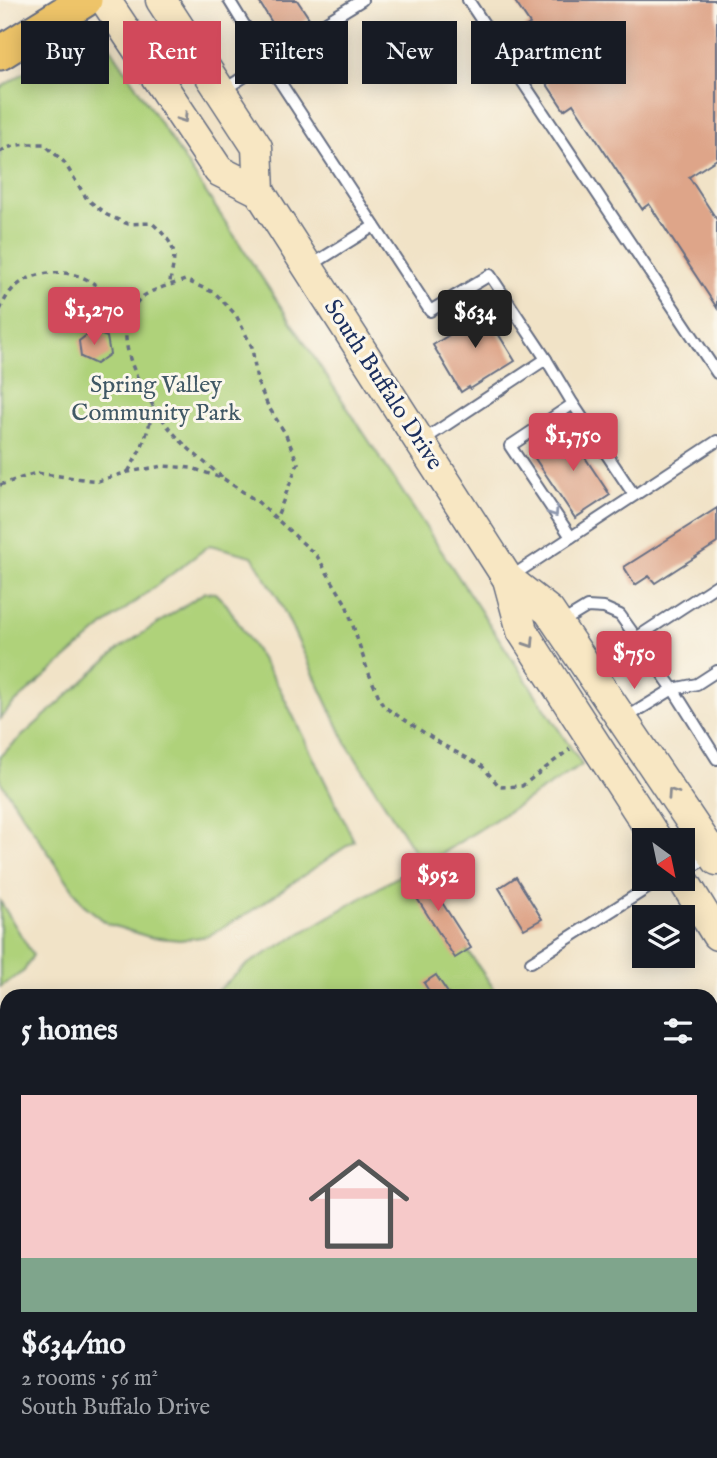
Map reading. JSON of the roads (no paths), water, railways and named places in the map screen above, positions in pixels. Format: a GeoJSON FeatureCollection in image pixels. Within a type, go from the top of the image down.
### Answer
{"type":"FeatureCollection","features":[{"type":"Feature","properties":{"kind":"main road"},"geometry":{"type":"LineString","coordinates":[[0,53],[85,0]]}},
{"type":"Feature","properties":{"kind":"main road","name":"South Buffalo Drive"},"geometry":{"type":"LineString","coordinates":[[105,0],[219,171],[258,191],[508,579],[522,631],[649,828]]}},
{"type":"Feature","properties":{"kind":"main road"},"geometry":{"type":"LineString","coordinates":[[161,0],[257,147],[258,191]]}},
{"type":"Feature","properties":{"kind":"main road","name":"South Buffalo Drive"},"geometry":{"type":"LineString","coordinates":[[508,579],[550,611],[715,852]]}},
{"type":"Feature","properties":{"kind":"main road"},"geometry":{"type":"LineString","coordinates":[[690,891],[717,935]]}},
{"type":"Feature","properties":{"kind":"street"},"geometry":{"type":"LineString","coordinates":[[695,861],[715,852]]}},
{"type":"Feature","properties":{"kind":"lane"},"geometry":{"type":"LineString","coordinates":[[229,0],[242,21]]}},
{"type":"Feature","properties":{"kind":"lane"},"geometry":{"type":"LineString","coordinates":[[328,21],[362,0]]}},
{"type":"Feature","properties":{"kind":"lane"},"geometry":{"type":"LineString","coordinates":[[468,0],[717,373]]}},
{"type":"Feature","properties":{"kind":"lane"},"geometry":{"type":"LineString","coordinates":[[222,91],[235,83]]}},
{"type":"Feature","properties":{"kind":"lane"},"geometry":{"type":"LineString","coordinates":[[281,84],[430,311],[490,275],[635,495]]}},
{"type":"Feature","properties":{"kind":"lane"},"geometry":{"type":"LineString","coordinates":[[308,268],[374,226]]}},
{"type":"Feature","properties":{"kind":"lane"},"geometry":{"type":"LineString","coordinates":[[420,442],[546,359]]}},
{"type":"Feature","properties":{"kind":"lane"},"geometry":{"type":"LineString","coordinates":[[571,537],[510,446],[573,404]]}},
{"type":"Feature","properties":{"kind":"lane"},"geometry":{"type":"LineString","coordinates":[[508,579],[717,441]]}},
{"type":"Feature","properties":{"kind":"lane"},"geometry":{"type":"LineString","coordinates":[[636,638],[717,585]]}},
{"type":"Feature","properties":{"kind":"lane"},"geometry":{"type":"LineString","coordinates":[[559,624],[587,607],[604,608],[620,615],[673,689],[717,760]]}},
{"type":"Feature","properties":{"kind":"lane"},"geometry":{"type":"LineString","coordinates":[[623,720],[673,689],[697,684],[717,671]]}},
{"type":"Feature","properties":{"kind":"lane"},"geometry":{"type":"LineString","coordinates":[[531,962],[643,891]]}},
{"type":"Feature","properties":{"kind":"park label","name":"Spring Valley Community Park"},"geometry":{"type":"Point","coordinates":[156,399]}}]}
